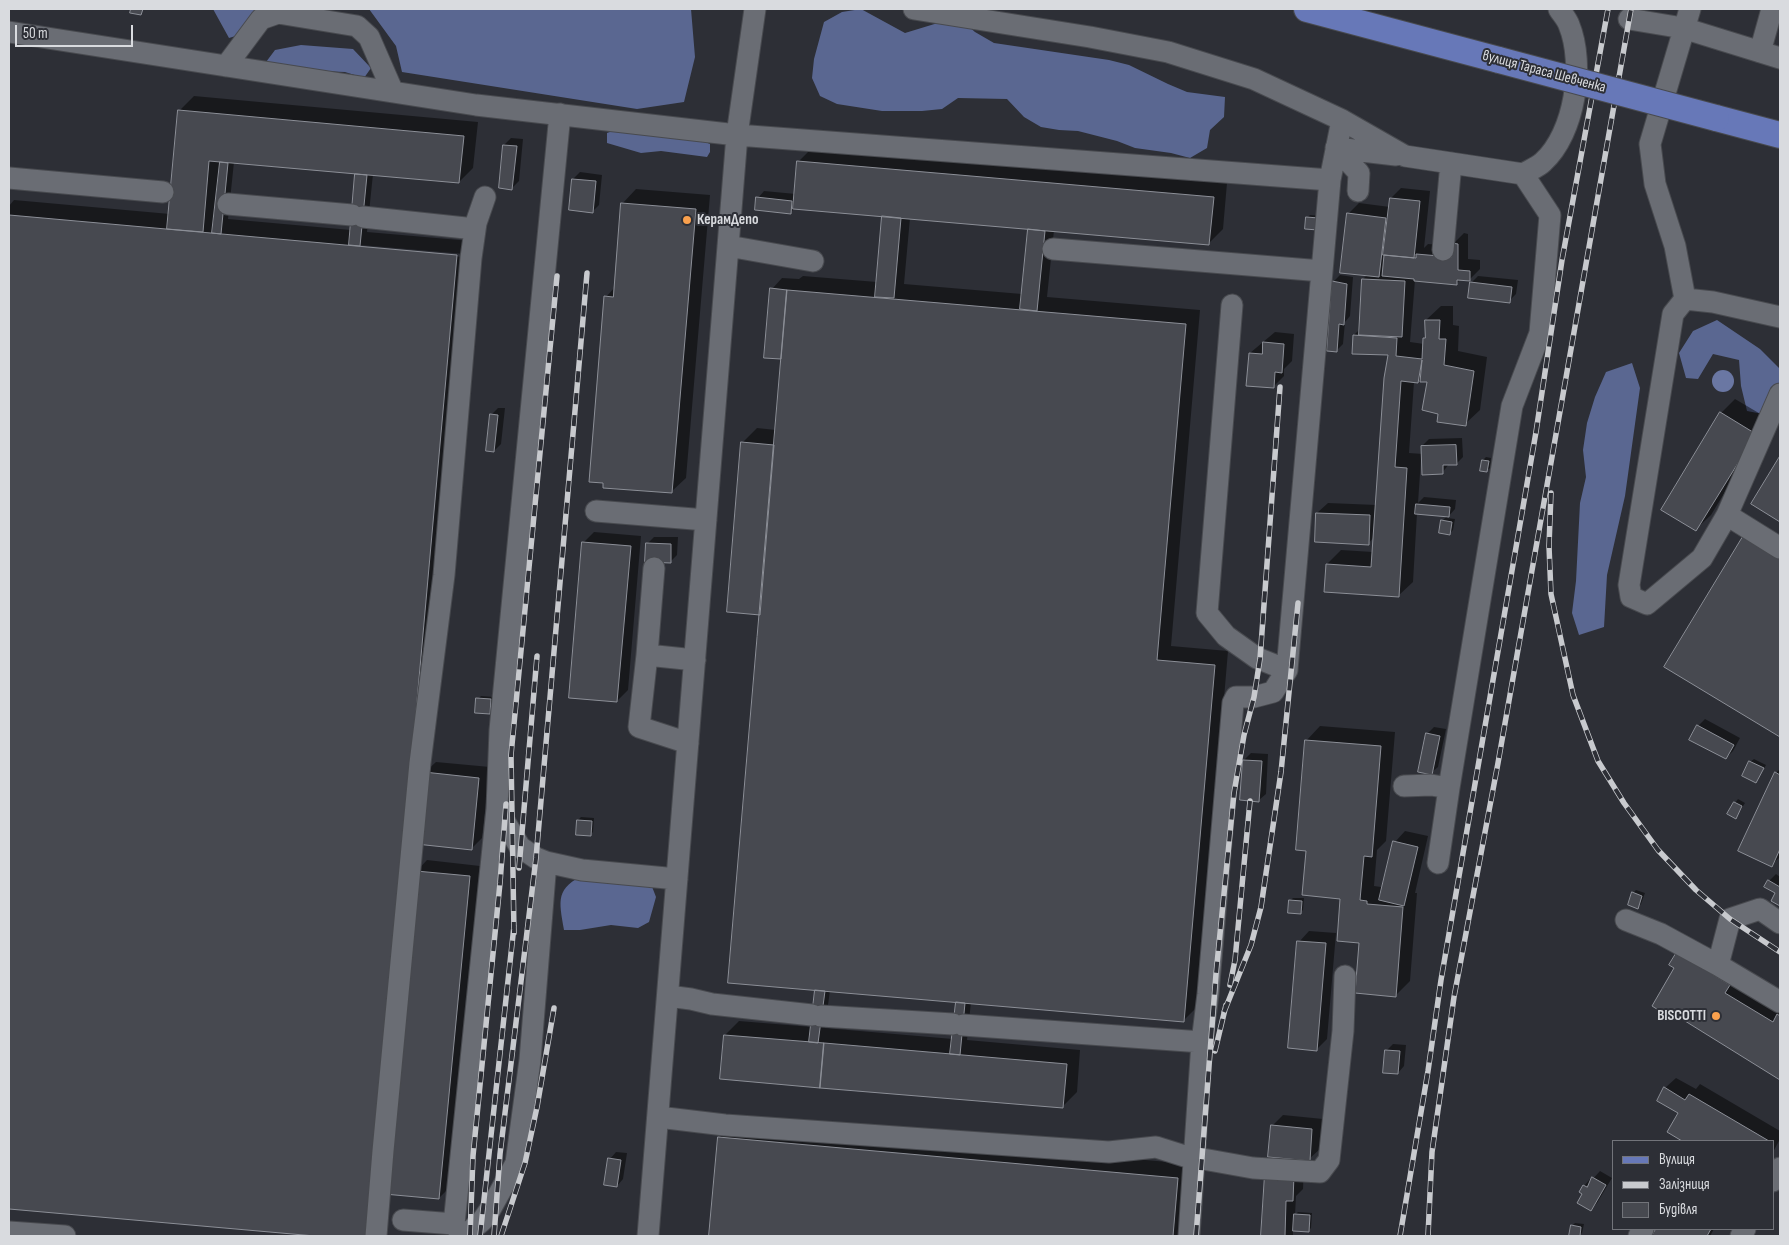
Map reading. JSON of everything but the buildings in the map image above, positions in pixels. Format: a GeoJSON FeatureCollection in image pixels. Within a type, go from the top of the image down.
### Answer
{"type":"FeatureCollection","features":[{"type":"Feature","properties":{"kind":"main road","name":"вулиця Тараса Шевченка"},"geometry":{"type":"LineString","coordinates":[[1307,9],[1780,135]]}},
{"type":"Feature","properties":{"kind":"lane"},"geometry":{"type":"LineString","coordinates":[[648,1236],[737,135],[755,9]]}},
{"type":"Feature","properties":{"kind":"lane"},"geometry":{"type":"LineString","coordinates":[[914,9],[1090,37],[1168,52],[1254,79],[1342,120],[1405,156]]}},
{"type":"Feature","properties":{"kind":"lane"},"geometry":{"type":"LineString","coordinates":[[1336,148],[1405,156],[1523,174],[1543,162],[1558,142],[1567,124],[1576,89],[1578,70],[1569,24],[1559,9]]}},
{"type":"Feature","properties":{"kind":"lane"},"geometry":{"type":"LineString","coordinates":[[1760,52],[1772,9]]}},
{"type":"Feature","properties":{"kind":"lane"},"geometry":{"type":"LineString","coordinates":[[226,66],[261,19],[278,13],[357,26],[368,37],[393,92]]}},
{"type":"Feature","properties":{"kind":"lane"},"geometry":{"type":"LineString","coordinates":[[1687,18],[1650,144],[1655,184],[1675,246],[1685,299],[1673,314],[1629,585],[1630,597],[1647,604],[1702,558],[1727,515],[1780,394]]}},
{"type":"Feature","properties":{"kind":"lane"},"geometry":{"type":"LineString","coordinates":[[1629,19],[1687,18],[1760,52],[1780,58]]}},
{"type":"Feature","properties":{"kind":"lane"},"geometry":{"type":"LineString","coordinates":[[9,32],[476,105],[737,135],[1330,180]]}},
{"type":"Feature","properties":{"kind":"lane"},"geometry":{"type":"LineString","coordinates":[[460,1232],[497,809],[500,730],[560,114]]}},
{"type":"Feature","properties":{"kind":"lane"},"geometry":{"type":"LineString","coordinates":[[1189,1236],[1202,1042],[1208,994],[1233,703],[1236,697],[1254,697],[1273,692],[1287,670],[1330,180],[1342,120]]}},
{"type":"Feature","properties":{"kind":"lane"},"geometry":{"type":"LineString","coordinates":[[1336,148],[1360,173],[1358,191]]}},
{"type":"Feature","properties":{"kind":"lane"},"geometry":{"type":"LineString","coordinates":[[1443,250],[1452,163]]}},
{"type":"Feature","properties":{"kind":"lane"},"geometry":{"type":"LineString","coordinates":[[1438,863],[1512,406],[1540,333],[1550,215],[1523,174]]}},
{"type":"Feature","properties":{"kind":"lane"},"geometry":{"type":"LineString","coordinates":[[9,178],[163,192]]}},
{"type":"Feature","properties":{"kind":"lane"},"geometry":{"type":"LineString","coordinates":[[376,1236],[420,763],[444,575],[475,229],[484,197]]}},
{"type":"Feature","properties":{"kind":"lane"},"geometry":{"type":"LineString","coordinates":[[228,204],[475,229]]}},
{"type":"Feature","properties":{"kind":"lane"},"geometry":{"type":"LineString","coordinates":[[728,246],[813,261]]}},
{"type":"Feature","properties":{"kind":"lane"},"geometry":{"type":"LineString","coordinates":[[1053,249],[1322,271]]}},
{"type":"Feature","properties":{"kind":"lane"},"geometry":{"type":"LineString","coordinates":[[1685,299],[1713,302],[1780,317]]}},
{"type":"Feature","properties":{"kind":"lane"},"geometry":{"type":"LineString","coordinates":[[1232,305],[1207,613],[1226,636],[1260,660],[1287,670]]}},
{"type":"Feature","properties":{"kind":"lane"},"geometry":{"type":"LineString","coordinates":[[596,511],[706,520]]}},
{"type":"Feature","properties":{"kind":"lane"},"geometry":{"type":"LineString","coordinates":[[1727,515],[1780,548]]}},
{"type":"Feature","properties":{"kind":"lane"},"geometry":{"type":"LineString","coordinates":[[654,568],[639,728],[688,743]]}},
{"type":"Feature","properties":{"kind":"lane"},"geometry":{"type":"LineString","coordinates":[[646,655],[695,660]]}},
{"type":"Feature","properties":{"kind":"lane"},"geometry":{"type":"LineString","coordinates":[[1404,786],[1431,785],[1449,788]]}},
{"type":"Feature","properties":{"kind":"lane"},"geometry":{"type":"LineString","coordinates":[[497,809],[520,847],[536,858],[546,862],[582,870],[677,879]]}},
{"type":"Feature","properties":{"kind":"lane"},"geometry":{"type":"LineString","coordinates":[[403,1220],[460,1232],[482,1221],[516,1163],[530,1060],[546,862]]}},
{"type":"Feature","properties":{"kind":"lane"},"geometry":{"type":"LineString","coordinates":[[1718,964],[1730,919],[1760,909],[1780,923]]}},
{"type":"Feature","properties":{"kind":"lane"},"geometry":{"type":"LineString","coordinates":[[1626,920],[1661,934],[1718,964],[1780,1002]]}},
{"type":"Feature","properties":{"kind":"lane"},"geometry":{"type":"LineString","coordinates":[[658,1117],[725,1125],[1109,1152],[1156,1147],[1194,1159],[1254,1168],[1320,1172],[1329,1160],[1343,1032],[1345,976]]}},
{"type":"Feature","properties":{"kind":"lane"},"geometry":{"type":"LineString","coordinates":[[668,996],[691,998],[712,1004],[817,1016],[1202,1042]]}},
{"type":"Feature","properties":{"kind":"lane"},"geometry":{"type":"LineString","coordinates":[[1774,1179],[1780,1168]]}},
{"type":"Feature","properties":{"kind":"lane"},"geometry":{"type":"LineString","coordinates":[[9,1232],[65,1236]]}},
{"type":"Feature","properties":{"kind":"shaded area"},"geometry":{"type":"Polygon","coordinates":[[[213,9],[273,9],[252,31],[229,38],[213,9]]]}},
{"type":"Feature","properties":{"kind":"shaded area"},"geometry":{"type":"Polygon","coordinates":[[[369,9],[691,9],[695,57],[684,102],[637,109],[402,72],[396,46],[369,9]]]}},
{"type":"Feature","properties":{"kind":"shaded area"},"geometry":{"type":"Polygon","coordinates":[[[861,9],[905,33],[941,22],[960,19],[975,32],[994,43],[1109,60],[1129,65],[1187,92],[1225,97],[1224,117],[1210,130],[1207,148],[1190,158],[1171,153],[1135,148],[1117,141],[1078,131],[1041,127],[1024,117],[1007,99],[958,98],[942,109],[922,111],[882,111],[837,104],[820,96],[812,78],[814,59],[824,22],[842,12],[861,9]]]}},
{"type":"Feature","properties":{"kind":"shaded area"},"geometry":{"type":"Polygon","coordinates":[[[301,45],[353,49],[371,68],[364,78],[345,72],[319,71],[266,62],[275,50],[301,45]]]}},
{"type":"Feature","properties":{"kind":"shaded area"},"geometry":{"type":"Polygon","coordinates":[[[618,129],[699,139],[710,144],[710,152],[707,157],[661,151],[641,153],[607,143],[607,133],[618,129]]]}},
{"type":"Feature","properties":{"kind":"shaded area"},"geometry":{"type":"Polygon","coordinates":[[[1717,320],[1760,349],[1779,368],[1780,403],[1773,416],[1747,411],[1741,386],[1739,360],[1713,354],[1698,379],[1686,378],[1679,353],[1693,331],[1717,320]]]}},
{"type":"Feature","properties":{"kind":"shaded area"},"geometry":{"type":"Polygon","coordinates":[[[1632,363],[1640,388],[1625,496],[1607,575],[1604,627],[1579,635],[1572,613],[1576,581],[1580,503],[1586,477],[1583,450],[1587,423],[1595,397],[1606,372],[1632,363]]]}},
{"type":"Feature","properties":{"kind":"shaded area"},"geometry":{"type":"Polygon","coordinates":[[[1723,370],[1731,373],[1734,381],[1731,389],[1723,392],[1715,389],[1712,381],[1715,373],[1723,370]]]}},
{"type":"Feature","properties":{"kind":"shaded area"},"geometry":{"type":"Polygon","coordinates":[[[586,874],[651,884],[656,897],[649,922],[638,928],[611,925],[580,930],[564,930],[561,903],[564,890],[569,884],[586,874]]]}},
{"type":"Feature","properties":{"kind":"railway"},"geometry":{"type":"LineString","coordinates":[[1400,1236],[1428,1071],[1441,980],[1536,432],[1562,260],[1608,9]]}},
{"type":"Feature","properties":{"kind":"railway"},"geometry":{"type":"LineString","coordinates":[[1428,1236],[1432,1152],[1454,997],[1498,763],[1631,9]]}},
{"type":"Feature","properties":{"kind":"railway"},"geometry":{"type":"LineString","coordinates":[[494,1236],[500,1154],[536,858],[587,273]]}},
{"type":"Feature","properties":{"kind":"railway"},"geometry":{"type":"LineString","coordinates":[[514,933],[511,755],[557,276]]}},
{"type":"Feature","properties":{"kind":"railway"},"geometry":{"type":"LineString","coordinates":[[1196,1236],[1216,974],[1234,793],[1260,659],[1280,387]]}},
{"type":"Feature","properties":{"kind":"railway"},"geometry":{"type":"LineString","coordinates":[[1551,493],[1549,546],[1551,594],[1573,695],[1598,761],[1624,803],[1658,850],[1696,890],[1730,919],[1780,952]]}},
{"type":"Feature","properties":{"kind":"railway"},"geometry":{"type":"LineString","coordinates":[[1224,1012],[1251,945],[1261,907],[1281,772],[1298,603]]}},
{"type":"Feature","properties":{"kind":"railway"},"geometry":{"type":"LineString","coordinates":[[519,868],[537,656]]}},
{"type":"Feature","properties":{"kind":"railway"},"geometry":{"type":"LineString","coordinates":[[1230,985],[1235,960],[1250,801]]}},
{"type":"Feature","properties":{"kind":"railway"},"geometry":{"type":"LineString","coordinates":[[470,1236],[473,1156],[506,804]]}},
{"type":"Feature","properties":{"kind":"railway"},"geometry":{"type":"LineString","coordinates":[[480,1236],[514,926]]}},
{"type":"Feature","properties":{"kind":"railway"},"geometry":{"type":"LineString","coordinates":[[1215,1051],[1226,1005]]}},
{"type":"Feature","properties":{"kind":"railway"},"geometry":{"type":"LineString","coordinates":[[501,1236],[525,1163],[554,1008]]}},
{"type":"Feature","properties":{"kind":"place","name":"КерамДепо"},"geometry":{"type":"Point","coordinates":[687,220]}},
{"type":"Feature","properties":{"kind":"place","name":"BISCOTTI"},"geometry":{"type":"Point","coordinates":[1716,1016]}}]}
